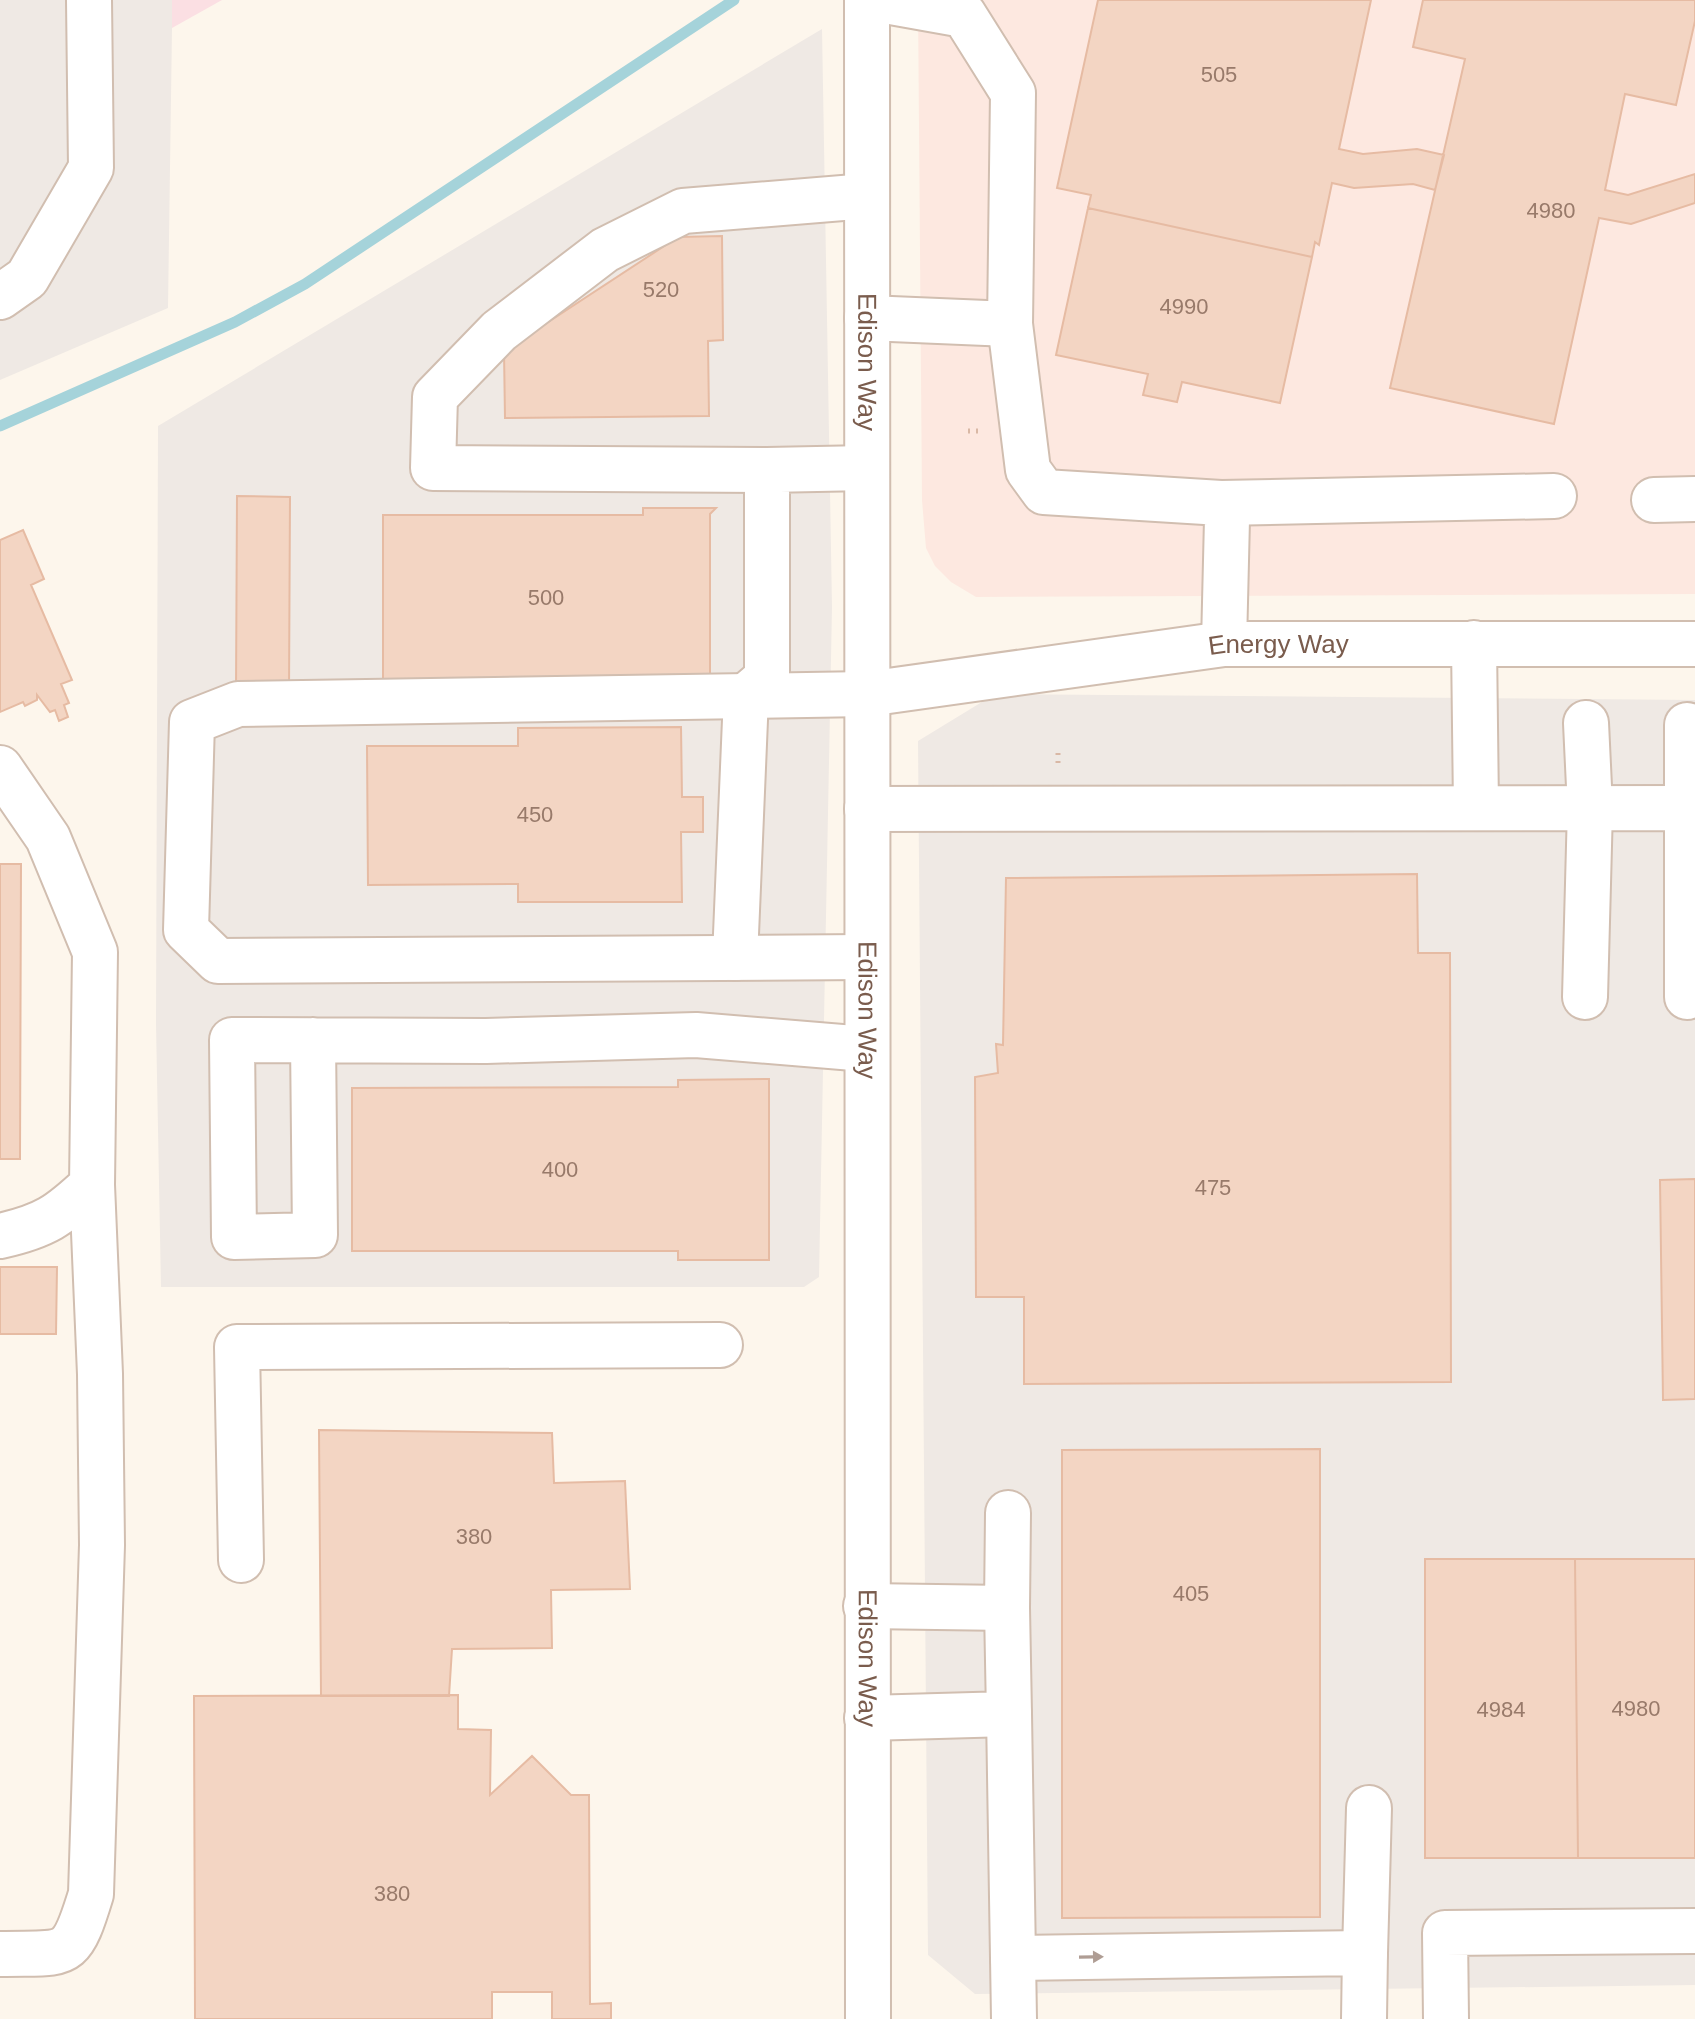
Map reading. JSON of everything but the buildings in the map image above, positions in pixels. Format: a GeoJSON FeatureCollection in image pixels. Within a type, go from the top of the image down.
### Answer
{"type":"FeatureCollection","features":[{"type":"Feature","properties":{"kind":"street"},"geometry":{"type":"LineString","coordinates":[[0,297],[27,278],[91,168],[89,0]]}},
{"type":"Feature","properties":{"kind":"street","name":"Edison Way"},"geometry":{"type":"LineString","coordinates":[[867,0],[868,2019]]}},
{"type":"Feature","properties":{"kind":"street"},"geometry":{"type":"LineString","coordinates":[[880,0],[969,8],[1013,93],[1010,324],[1028,470],[1044,492],[1221,503],[1554,496]]}},
{"type":"Feature","properties":{"kind":"street"},"geometry":{"type":"LineString","coordinates":[[867,196],[683,211],[605,250],[499,331],[435,397],[433,468],[867,468]]}},
{"type":"Feature","properties":{"kind":"street"},"geometry":{"type":"LineString","coordinates":[[867,318],[1010,324]]}},
{"type":"Feature","properties":{"kind":"street"},"geometry":{"type":"LineString","coordinates":[[767,470],[767,678],[746,696],[735,958],[866,957]]}},
{"type":"Feature","properties":{"kind":"street"},"geometry":{"type":"LineString","coordinates":[[1221,503],[1227,519],[1224,644]]}},
{"type":"Feature","properties":{"kind":"street"},"geometry":{"type":"LineString","coordinates":[[1474,643],[1476,808]]}},
{"type":"Feature","properties":{"kind":"street","name":"Energy Way"},"geometry":{"type":"LineString","coordinates":[[735,958],[218,961],[186,930],[192,722],[238,704],[867,694],[1224,644],[1695,644]]}},
{"type":"Feature","properties":{"kind":"street"},"geometry":{"type":"LineString","coordinates":[[1585,997],[1590,808],[1586,723]]}},
{"type":"Feature","properties":{"kind":"street"},"geometry":{"type":"LineString","coordinates":[[1687,725],[1687,997]]}},
{"type":"Feature","properties":{"kind":"street"},"geometry":{"type":"LineString","coordinates":[[0,768],[48,838],[95,952],[92,1185],[100,1374],[102,1545],[91,1894],[76,1940],[62,1952],[0,1954]]}},
{"type":"Feature","properties":{"kind":"street"},"geometry":{"type":"LineString","coordinates":[[867,809],[1687,808]]}},
{"type":"Feature","properties":{"kind":"street"},"geometry":{"type":"LineString","coordinates":[[313,1040],[315,1235],[234,1237],[232,1040],[313,1040],[486,1041],[696,1035],[866,1049]]}},
{"type":"Feature","properties":{"kind":"street"},"geometry":{"type":"LineString","coordinates":[[0,1236],[29,1230],[63,1213],[92,1185]]}},
{"type":"Feature","properties":{"kind":"street"},"geometry":{"type":"LineString","coordinates":[[241,1560],[237,1347],[720,1345]]}},
{"type":"Feature","properties":{"kind":"street"},"geometry":{"type":"LineString","coordinates":[[1008,1513],[1014,2019]]}},
{"type":"Feature","properties":{"kind":"street"},"geometry":{"type":"LineString","coordinates":[[866,1606],[1007,1608]]}},
{"type":"Feature","properties":{"kind":"street"},"geometry":{"type":"LineString","coordinates":[[867,1718],[1009,1714]]}},
{"type":"Feature","properties":{"kind":"street"},"geometry":{"type":"LineString","coordinates":[[1364,2019],[1369,1808]]}},
{"type":"Feature","properties":{"kind":"street"},"geometry":{"type":"LineString","coordinates":[[1446,2019],[1445,1933],[1695,1931]]}},
{"type":"Feature","properties":{"kind":"street"},"geometry":{"type":"LineString","coordinates":[[1013,1958],[1365,1953]]}},
{"type":"Feature","properties":{"kind":"shaded area"},"geometry":{"type":"Polygon","coordinates":[[[0,0],[172,0],[172,28],[168,308],[0,380],[0,0]]]}},
{"type":"Feature","properties":{"kind":"shaded area"},"geometry":{"type":"Polygon","coordinates":[[[172,0],[222,0],[172,28],[172,0]]]}},
{"type":"Feature","properties":{"kind":"shaded area"},"geometry":{"type":"Polygon","coordinates":[[[918,0],[1695,0],[1695,594],[976,597],[951,582],[935,566],[926,548],[922,500],[918,0]]]}},
{"type":"Feature","properties":{"kind":"shaded area"},"geometry":{"type":"Polygon","coordinates":[[[822,29],[832,607],[819,1277],[804,1287],[161,1287],[156,1024],[158,426],[822,29]]]}},
{"type":"Feature","properties":{"kind":"shaded area"},"geometry":{"type":"Polygon","coordinates":[[[995,694],[1695,700],[1695,1985],[975,1994],[928,1955],[918,741],[995,694]]]}},
{"type":"Feature","properties":{"kind":"waterway"},"geometry":{"type":"LineString","coordinates":[[0,426],[235,322],[305,284],[734,0]]}}]}
